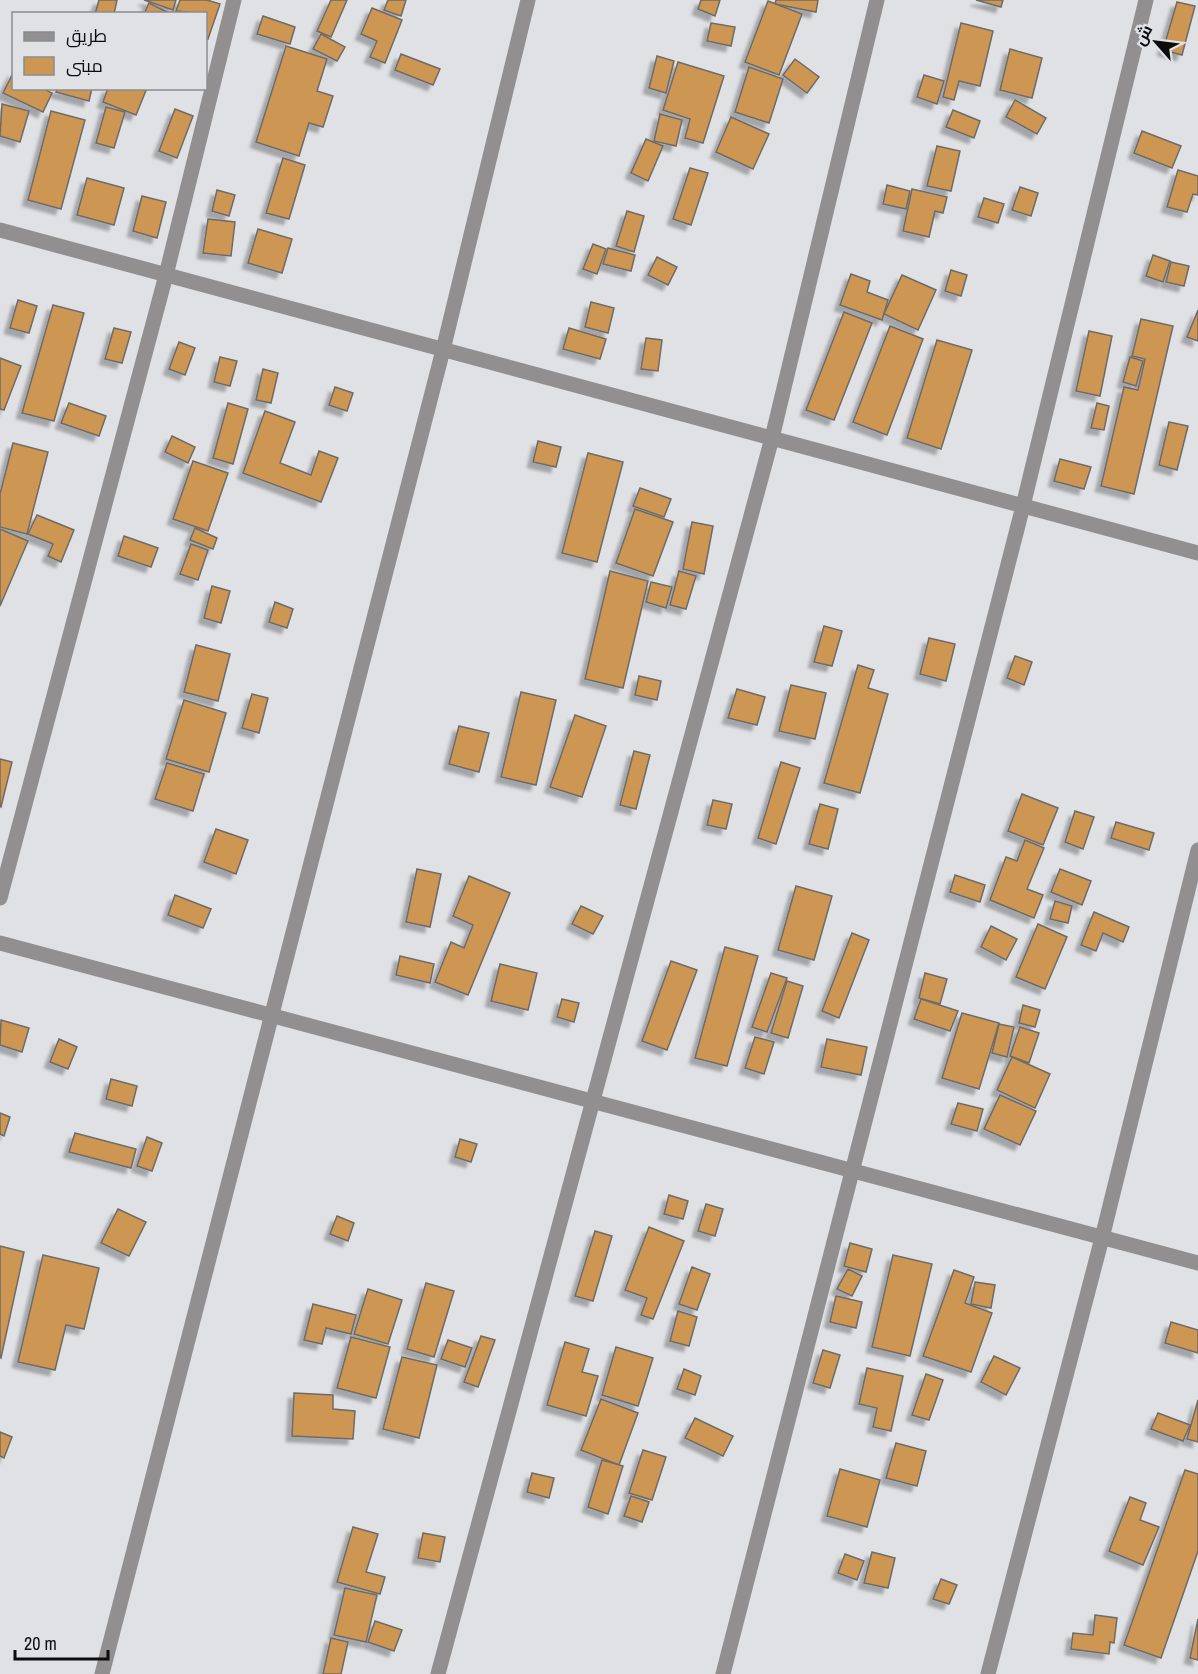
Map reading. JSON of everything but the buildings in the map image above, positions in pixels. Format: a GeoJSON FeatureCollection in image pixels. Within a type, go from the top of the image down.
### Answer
{"type":"FeatureCollection","features":[{"type":"Feature","properties":{"kind":"street"},"geometry":{"type":"LineString","coordinates":[[0,898],[166,275],[234,0]]}},
{"type":"Feature","properties":{"kind":"street"},"geometry":{"type":"LineString","coordinates":[[102,1674],[443,350],[528,0]]}},
{"type":"Feature","properties":{"kind":"street"},"geometry":{"type":"LineString","coordinates":[[438,1674],[772,438],[877,0]]}},
{"type":"Feature","properties":{"kind":"street"},"geometry":{"type":"LineString","coordinates":[[723,1674],[1023,506],[1146,0]]}},
{"type":"Feature","properties":{"kind":"street"},"geometry":{"type":"LineString","coordinates":[[0,230],[1198,553]]}},
{"type":"Feature","properties":{"kind":"street"},"geometry":{"type":"LineString","coordinates":[[988,1674],[1102,1238],[1198,850]]}},
{"type":"Feature","properties":{"kind":"street"},"geometry":{"type":"LineString","coordinates":[[0,943],[1198,1263]]}}]}
